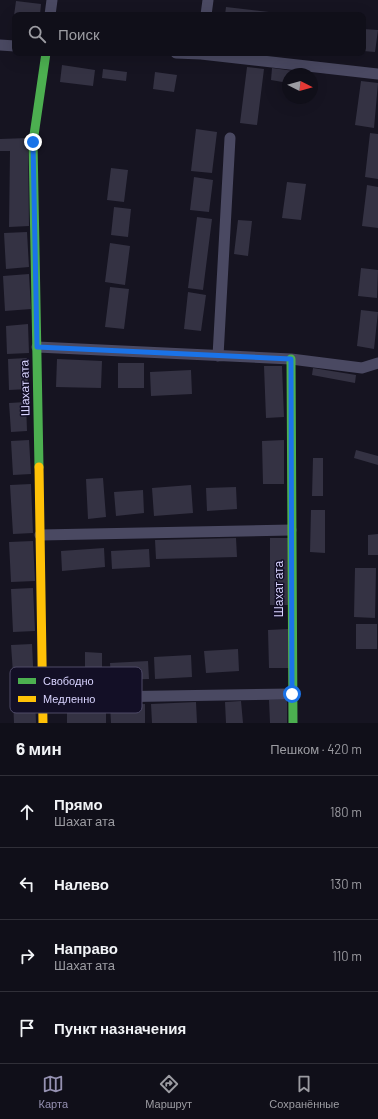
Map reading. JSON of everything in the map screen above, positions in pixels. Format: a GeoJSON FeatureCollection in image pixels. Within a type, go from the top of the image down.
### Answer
{"type":"FeatureCollection","features":[{"type":"Feature","properties":{"kind":"street"},"geometry":{"type":"LineString","coordinates":[[50,12],[52,0]]}},
{"type":"Feature","properties":{"kind":"street"},"geometry":{"type":"LineString","coordinates":[[206,12],[208,0]]}},
{"type":"Feature","properties":{"kind":"street"},"geometry":{"type":"LineString","coordinates":[[0,44],[12,46]]}},
{"type":"Feature","properties":{"kind":"street","name":"Шахат ата"},"geometry":{"type":"LineString","coordinates":[[42,667],[33,142],[46,56]]}},
{"type":"Feature","properties":{"kind":"street"},"geometry":{"type":"LineString","coordinates":[[226,56],[378,74]]}},
{"type":"Feature","properties":{"kind":"street"},"geometry":{"type":"LineString","coordinates":[[218,356],[230,138]]}},
{"type":"Feature","properties":{"kind":"street"},"geometry":{"type":"LineString","coordinates":[[37,347],[291,359],[362,368],[378,363]]}},
{"type":"Feature","properties":{"kind":"street","name":"Шахат ата"},"geometry":{"type":"LineString","coordinates":[[291,359],[293,723]]}},
{"type":"Feature","properties":{"kind":"street"},"geometry":{"type":"LineString","coordinates":[[40,535],[291,530]]}},
{"type":"Feature","properties":{"kind":"street"},"geometry":{"type":"LineString","coordinates":[[142,696],[292,694]]}},
{"type":"Feature","properties":{"kind":"street","name":"Шахат ата"},"geometry":{"type":"LineString","coordinates":[[43,713],[43,723]]}},
{"type":"Feature","properties":{"kind":"building"},"geometry":{"type":"Polygon","coordinates":[[[16,1],[41,4],[40,12],[14,12],[16,1]]]}},
{"type":"Feature","properties":{"kind":"building"},"geometry":{"type":"Polygon","coordinates":[[[226,7],[269,12],[225,12],[226,7]]]}},
{"type":"Feature","properties":{"kind":"building"},"geometry":{"type":"Polygon","coordinates":[[[366,29],[378,30],[375,52],[366,51],[366,29]]]}},
{"type":"Feature","properties":{"kind":"building"},"geometry":{"type":"Polygon","coordinates":[[[62,65],[95,70],[93,86],[60,82],[62,65]]]}},
{"type":"Feature","properties":{"kind":"building"},"geometry":{"type":"Polygon","coordinates":[[[247,67],[264,69],[257,125],[240,123],[247,67]]]}},
{"type":"Feature","properties":{"kind":"building"},"geometry":{"type":"Polygon","coordinates":[[[272,68],[282,69],[282,82],[271,80],[272,68]]]}},
{"type":"Feature","properties":{"kind":"building"},"geometry":{"type":"Polygon","coordinates":[[[103,69],[127,72],[126,81],[102,78],[103,69]]]}},
{"type":"Feature","properties":{"kind":"building"},"geometry":{"type":"Polygon","coordinates":[[[155,72],[177,75],[174,92],[153,89],[155,72]]]}},
{"type":"Feature","properties":{"kind":"building"},"geometry":{"type":"Polygon","coordinates":[[[361,81],[378,83],[374,128],[355,125],[361,81]]]}},
{"type":"Feature","properties":{"kind":"building"},"geometry":{"type":"Polygon","coordinates":[[[196,129],[217,132],[212,173],[191,171],[196,129]]]}},
{"type":"Feature","properties":{"kind":"building"},"geometry":{"type":"Polygon","coordinates":[[[370,133],[378,134],[378,179],[365,177],[370,133]]]}},
{"type":"Feature","properties":{"kind":"building"},"geometry":{"type":"Polygon","coordinates":[[[28,138],[29,226],[9,227],[10,151],[0,151],[0,139],[28,138]]]}},
{"type":"Feature","properties":{"kind":"building"},"geometry":{"type":"Polygon","coordinates":[[[111,168],[128,170],[124,202],[107,200],[111,168]]]}},
{"type":"Feature","properties":{"kind":"building"},"geometry":{"type":"Polygon","coordinates":[[[194,177],[213,180],[209,212],[190,210],[194,177]]]}},
{"type":"Feature","properties":{"kind":"building"},"geometry":{"type":"Polygon","coordinates":[[[287,182],[306,184],[301,220],[282,218],[287,182]]]}},
{"type":"Feature","properties":{"kind":"building"},"geometry":{"type":"Polygon","coordinates":[[[367,185],[378,187],[378,228],[362,226],[367,185]]]}},
{"type":"Feature","properties":{"kind":"building"},"geometry":{"type":"Polygon","coordinates":[[[114,207],[131,209],[128,237],[111,235],[114,207]]]}},
{"type":"Feature","properties":{"kind":"building"},"geometry":{"type":"Polygon","coordinates":[[[197,217],[212,219],[203,290],[188,288],[197,217]]]}},
{"type":"Feature","properties":{"kind":"building"},"geometry":{"type":"Polygon","coordinates":[[[238,220],[252,221],[248,256],[234,254],[238,220]]]}},
{"type":"Feature","properties":{"kind":"building"},"geometry":{"type":"Polygon","coordinates":[[[27,232],[29,267],[6,269],[4,233],[27,232]]]}},
{"type":"Feature","properties":{"kind":"building"},"geometry":{"type":"Polygon","coordinates":[[[110,243],[130,246],[125,285],[105,282],[110,243]]]}},
{"type":"Feature","properties":{"kind":"building"},"geometry":{"type":"Polygon","coordinates":[[[361,268],[378,270],[377,298],[358,296],[361,268]]]}},
{"type":"Feature","properties":{"kind":"building"},"geometry":{"type":"Polygon","coordinates":[[[29,274],[31,309],[5,311],[3,276],[29,274]]]}},
{"type":"Feature","properties":{"kind":"building"},"geometry":{"type":"Polygon","coordinates":[[[110,287],[129,289],[124,329],[105,327],[110,287]]]}},
{"type":"Feature","properties":{"kind":"building"},"geometry":{"type":"Polygon","coordinates":[[[188,292],[206,295],[201,331],[184,329],[188,292]]]}},
{"type":"Feature","properties":{"kind":"building"},"geometry":{"type":"Polygon","coordinates":[[[361,310],[378,312],[374,349],[357,346],[361,310]]]}},
{"type":"Feature","properties":{"kind":"building"},"geometry":{"type":"Polygon","coordinates":[[[28,324],[29,353],[7,354],[6,326],[28,324]]]}},
{"type":"Feature","properties":{"kind":"building"},"geometry":{"type":"Polygon","coordinates":[[[27,358],[28,389],[9,390],[8,359],[27,358]]]}},
{"type":"Feature","properties":{"kind":"building"},"geometry":{"type":"Polygon","coordinates":[[[57,359],[102,361],[101,388],[56,387],[57,359]]]}},
{"type":"Feature","properties":{"kind":"building"},"geometry":{"type":"Polygon","coordinates":[[[118,363],[144,363],[144,388],[118,388],[118,363]]]}},
{"type":"Feature","properties":{"kind":"building"},"geometry":{"type":"Polygon","coordinates":[[[264,366],[282,366],[284,417],[266,418],[264,366]]]}},
{"type":"Feature","properties":{"kind":"building"},"geometry":{"type":"Polygon","coordinates":[[[313,368],[356,375],[355,383],[312,375],[313,368]]]}},
{"type":"Feature","properties":{"kind":"building"},"geometry":{"type":"Polygon","coordinates":[[[191,370],[192,394],[151,396],[150,372],[191,370]]]}},
{"type":"Feature","properties":{"kind":"building"},"geometry":{"type":"Polygon","coordinates":[[[26,402],[27,431],[11,432],[9,403],[26,402]]]}},
{"type":"Feature","properties":{"kind":"building"},"geometry":{"type":"Polygon","coordinates":[[[29,440],[31,474],[13,475],[11,441],[29,440]]]}},
{"type":"Feature","properties":{"kind":"building"},"geometry":{"type":"Polygon","coordinates":[[[284,440],[284,484],[263,484],[262,441],[284,440]]]}},
{"type":"Feature","properties":{"kind":"building"},"geometry":{"type":"Polygon","coordinates":[[[356,450],[378,456],[378,465],[354,458],[356,450]]]}},
{"type":"Feature","properties":{"kind":"building"},"geometry":{"type":"Polygon","coordinates":[[[313,458],[323,458],[323,496],[312,496],[313,458]]]}},
{"type":"Feature","properties":{"kind":"building"},"geometry":{"type":"Polygon","coordinates":[[[103,478],[106,517],[88,519],[86,479],[103,478]]]}},
{"type":"Feature","properties":{"kind":"building"},"geometry":{"type":"Polygon","coordinates":[[[31,484],[33,533],[13,534],[10,485],[31,484]]]}},
{"type":"Feature","properties":{"kind":"building"},"geometry":{"type":"Polygon","coordinates":[[[191,485],[193,513],[154,516],[152,488],[191,485]]]}},
{"type":"Feature","properties":{"kind":"building"},"geometry":{"type":"Polygon","coordinates":[[[236,487],[237,509],[207,511],[206,488],[236,487]]]}},
{"type":"Feature","properties":{"kind":"building"},"geometry":{"type":"Polygon","coordinates":[[[143,490],[144,513],[116,516],[114,492],[143,490]]]}},
{"type":"Feature","properties":{"kind":"building"},"geometry":{"type":"Polygon","coordinates":[[[311,510],[325,510],[325,553],[310,552],[311,510]]]}},
{"type":"Feature","properties":{"kind":"building"},"geometry":{"type":"Polygon","coordinates":[[[378,534],[378,555],[368,555],[368,535],[378,534]]]}},
{"type":"Feature","properties":{"kind":"building"},"geometry":{"type":"Polygon","coordinates":[[[236,538],[237,557],[156,559],[155,540],[236,538]]]}},
{"type":"Feature","properties":{"kind":"building"},"geometry":{"type":"Polygon","coordinates":[[[270,538],[288,538],[288,605],[270,605],[270,538]]]}},
{"type":"Feature","properties":{"kind":"building"},"geometry":{"type":"Polygon","coordinates":[[[33,541],[35,581],[11,582],[9,542],[33,541]]]}},
{"type":"Feature","properties":{"kind":"building"},"geometry":{"type":"Polygon","coordinates":[[[104,548],[105,567],[62,571],[61,551],[104,548]]]}},
{"type":"Feature","properties":{"kind":"building"},"geometry":{"type":"Polygon","coordinates":[[[149,549],[150,567],[112,569],[111,551],[149,549]]]}},
{"type":"Feature","properties":{"kind":"building"},"geometry":{"type":"Polygon","coordinates":[[[355,568],[376,568],[375,618],[354,617],[355,568]]]}},
{"type":"Feature","properties":{"kind":"building"},"geometry":{"type":"Polygon","coordinates":[[[33,588],[35,631],[13,632],[11,589],[33,588]]]}},
{"type":"Feature","properties":{"kind":"building"},"geometry":{"type":"Polygon","coordinates":[[[356,624],[377,624],[377,649],[356,649],[356,624]]]}},
{"type":"Feature","properties":{"kind":"building"},"geometry":{"type":"Polygon","coordinates":[[[288,629],[289,668],[269,668],[268,630],[288,629]]]}},
{"type":"Feature","properties":{"kind":"building"},"geometry":{"type":"Polygon","coordinates":[[[32,644],[33,667],[13,667],[11,645],[32,644]]]}},
{"type":"Feature","properties":{"kind":"building"},"geometry":{"type":"Polygon","coordinates":[[[238,649],[239,671],[206,673],[204,651],[238,649]]]}},
{"type":"Feature","properties":{"kind":"building"},"geometry":{"type":"Polygon","coordinates":[[[85,652],[102,653],[102,667],[85,667],[85,652]]]}},
{"type":"Feature","properties":{"kind":"building"},"geometry":{"type":"Polygon","coordinates":[[[191,655],[192,677],[155,679],[154,657],[191,655]]]}},
{"type":"Feature","properties":{"kind":"building"},"geometry":{"type":"Polygon","coordinates":[[[148,661],[149,679],[142,679],[142,667],[110,667],[110,663],[148,661]]]}},
{"type":"Feature","properties":{"kind":"building"},"geometry":{"type":"Polygon","coordinates":[[[269,700],[287,700],[287,723],[270,723],[269,700]]]}},
{"type":"Feature","properties":{"kind":"building"},"geometry":{"type":"Polygon","coordinates":[[[241,701],[243,723],[226,723],[225,702],[241,701]]]}},
{"type":"Feature","properties":{"kind":"building"},"geometry":{"type":"Polygon","coordinates":[[[196,702],[197,723],[152,723],[151,704],[196,702]]]}},
{"type":"Feature","properties":{"kind":"building"},"geometry":{"type":"Polygon","coordinates":[[[142,704],[145,704],[145,723],[111,723],[110,713],[142,713],[142,704]]]}},
{"type":"Feature","properties":{"kind":"building"},"geometry":{"type":"Polygon","coordinates":[[[14,713],[36,713],[36,723],[14,723],[14,713]]]}},
{"type":"Feature","properties":{"kind":"building"},"geometry":{"type":"Polygon","coordinates":[[[67,713],[106,713],[106,723],[67,723],[67,713]]]}},
{"type":"Feature","properties":{"kind":"traffic: fast"},"geometry":{"type":"LineString","coordinates":[[39,467],[33,142],[46,56]]}},
{"type":"Feature","properties":{"kind":"traffic: fast"},"geometry":{"type":"LineString","coordinates":[[291,359],[293,723]]}},
{"type":"Feature","properties":{"kind":"traffic: slow"},"geometry":{"type":"LineString","coordinates":[[39,467],[42,667]]}},
{"type":"Feature","properties":{"kind":"traffic: slow"},"geometry":{"type":"LineString","coordinates":[[43,713],[43,723]]}},
{"type":"Feature","properties":{"kind":"route"},"geometry":{"type":"LineString","coordinates":[[33,142],[37,347],[291,359],[292,694]]}}]}
